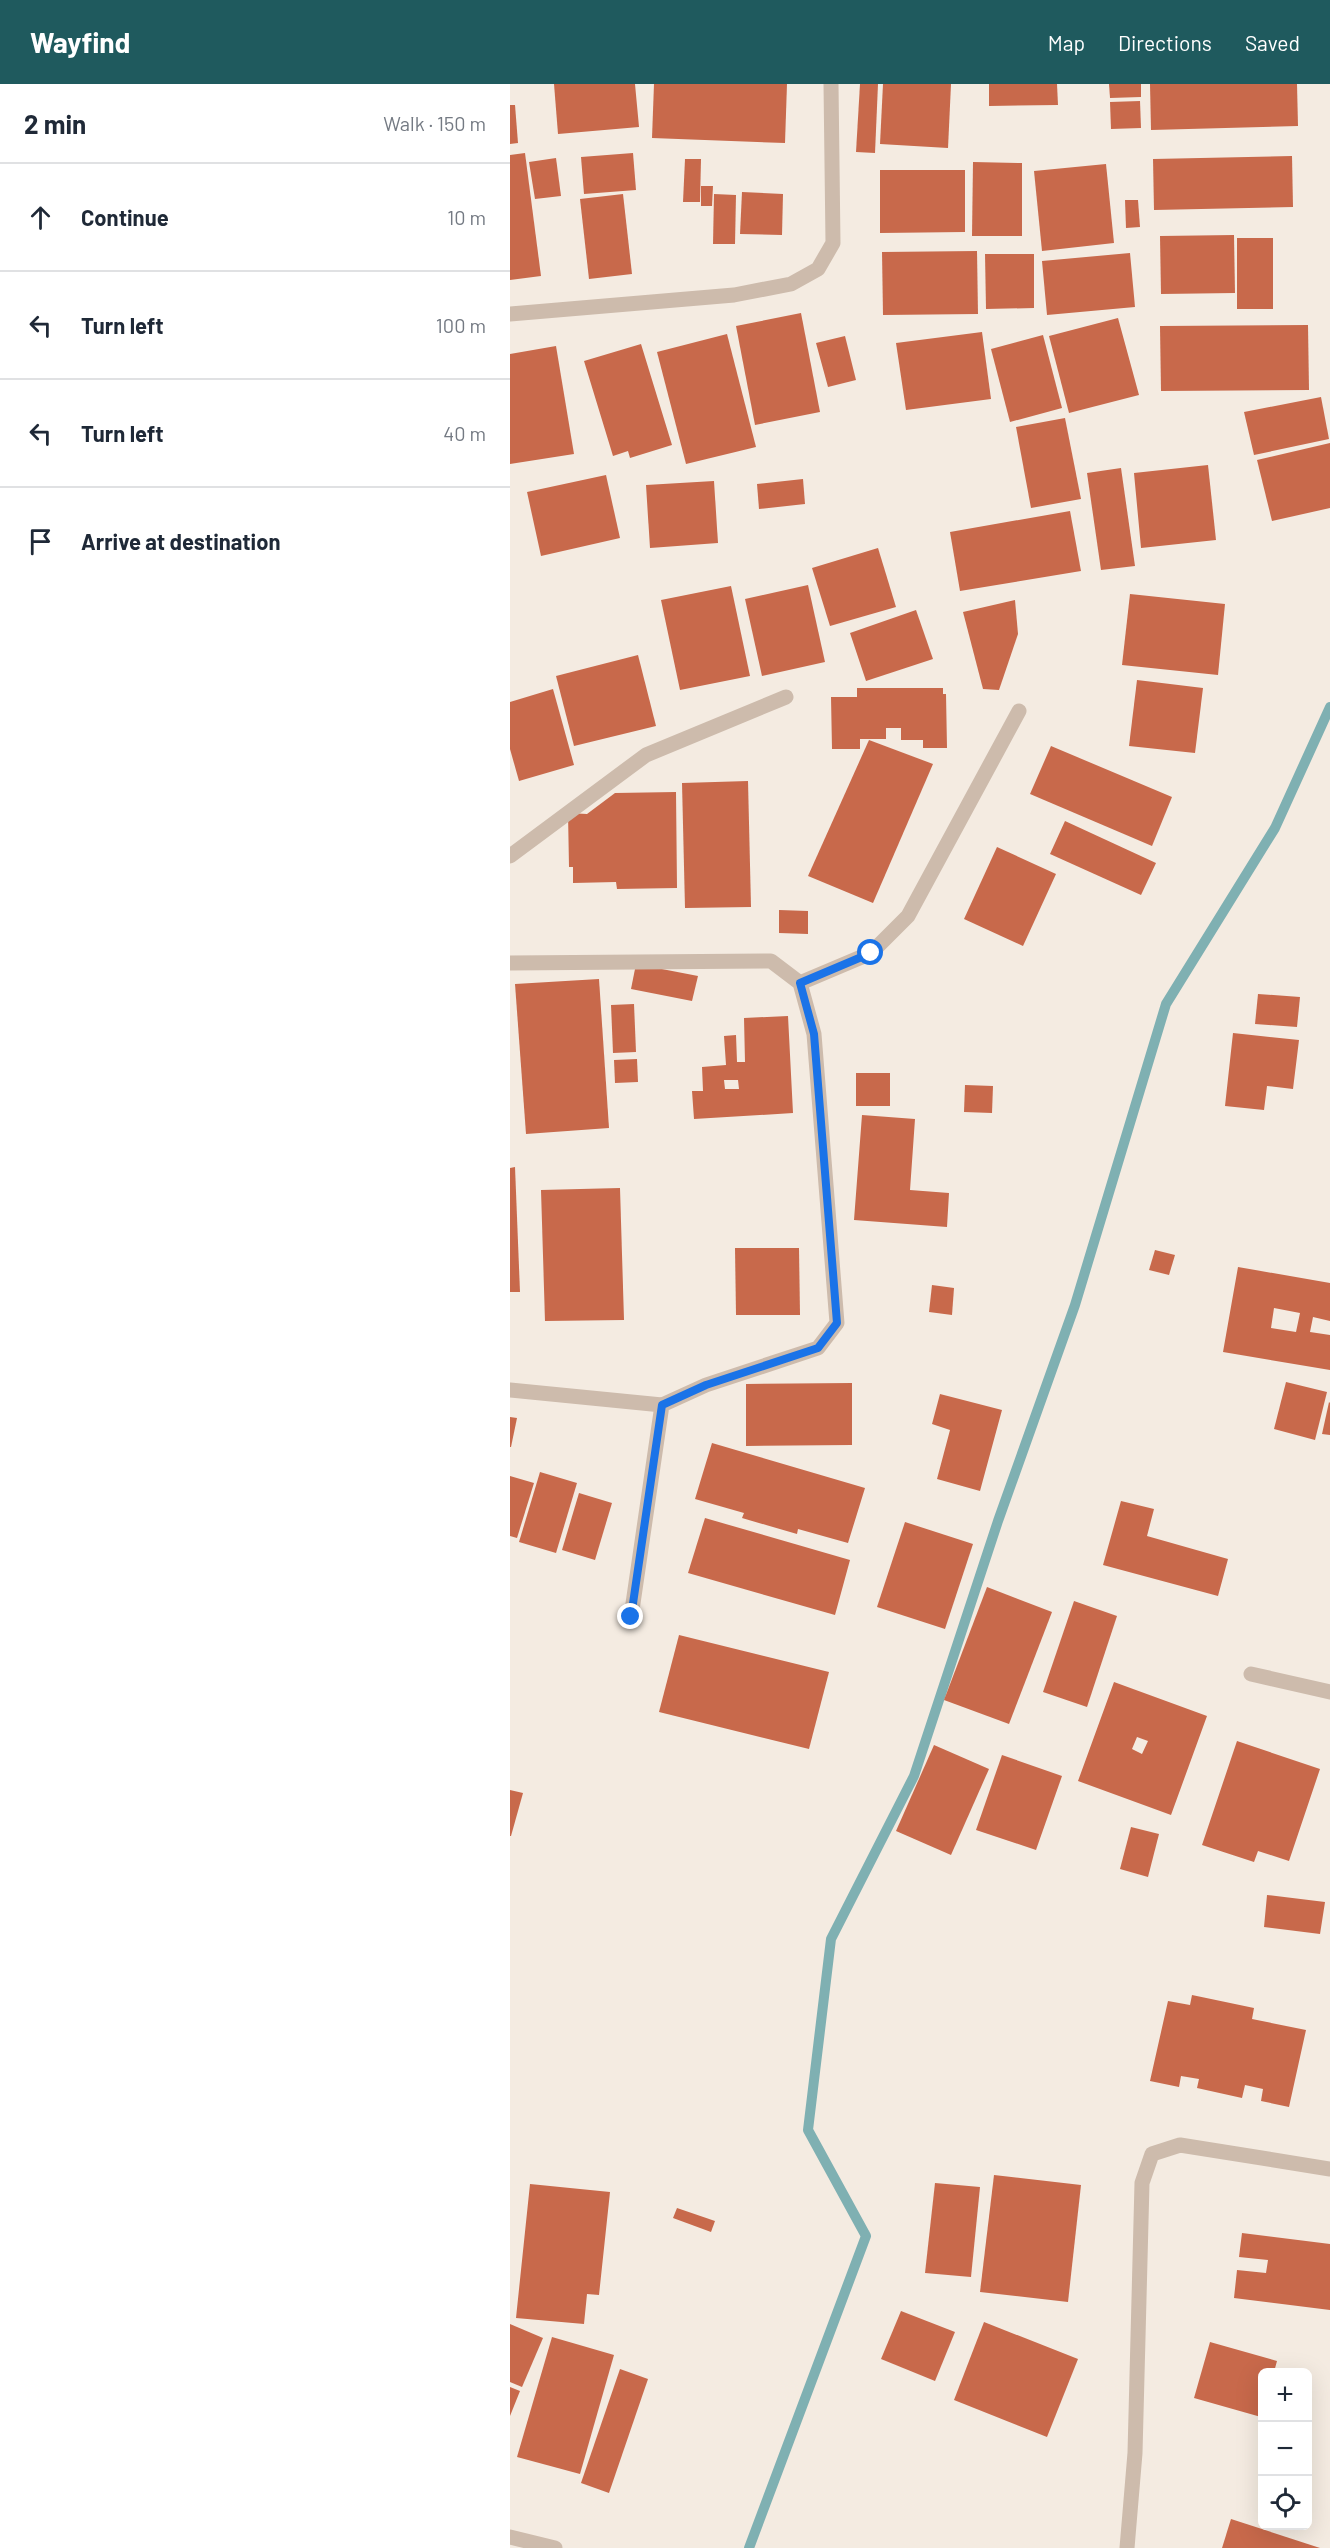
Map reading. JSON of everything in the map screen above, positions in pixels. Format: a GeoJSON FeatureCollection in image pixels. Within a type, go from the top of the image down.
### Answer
{"type":"FeatureCollection","features":[{"type":"Feature","properties":{"kind":"street"},"geometry":{"type":"LineString","coordinates":[[510,314],[734,295],[791,284],[818,268],[832,243],[831,84]]}},
{"type":"Feature","properties":{"kind":"street"},"geometry":{"type":"LineString","coordinates":[[510,856],[646,755],[786,697]]}},
{"type":"Feature","properties":{"kind":"street"},"geometry":{"type":"LineString","coordinates":[[800,983],[871,953],[908,916],[1019,711]]}},
{"type":"Feature","properties":{"kind":"street"},"geometry":{"type":"LineString","coordinates":[[510,963],[771,961],[800,983],[814,1034],[837,1323],[818,1348],[706,1385],[662,1405],[510,1390]]}},
{"type":"Feature","properties":{"kind":"street"},"geometry":{"type":"LineString","coordinates":[[631,1617],[662,1405]]}},
{"type":"Feature","properties":{"kind":"street"},"geometry":{"type":"LineString","coordinates":[[1251,1674],[1330,1692]]}},
{"type":"Feature","properties":{"kind":"street"},"geometry":{"type":"LineString","coordinates":[[1127,2548],[1135,2453],[1142,2183],[1152,2154],[1180,2145],[1330,2169]]}},
{"type":"Feature","properties":{"kind":"street"},"geometry":{"type":"LineString","coordinates":[[510,2537],[555,2548]]}},
{"type":"Feature","properties":{"kind":"building"},"geometry":{"type":"Polygon","coordinates":[[[554,84],[635,84],[639,127],[558,134],[554,84]]]}},
{"type":"Feature","properties":{"kind":"building"},"geometry":{"type":"Polygon","coordinates":[[[654,84],[787,84],[785,143],[652,138],[654,84]]]}},
{"type":"Feature","properties":{"kind":"building"},"geometry":{"type":"Polygon","coordinates":[[[860,84],[878,84],[875,153],[856,152],[860,84]]]}},
{"type":"Feature","properties":{"kind":"building"},"geometry":{"type":"Polygon","coordinates":[[[883,84],[951,84],[948,148],[880,144],[883,84]]]}},
{"type":"Feature","properties":{"kind":"building"},"geometry":{"type":"Polygon","coordinates":[[[989,84],[1057,84],[1058,105],[989,106],[989,84]]]}},
{"type":"Feature","properties":{"kind":"building"},"geometry":{"type":"Polygon","coordinates":[[[1109,84],[1141,84],[1141,97],[1110,98],[1109,84]]]}},
{"type":"Feature","properties":{"kind":"building"},"geometry":{"type":"Polygon","coordinates":[[[1150,84],[1297,84],[1298,126],[1151,130],[1150,84]]]}},
{"type":"Feature","properties":{"kind":"building"},"geometry":{"type":"Polygon","coordinates":[[[1140,101],[1141,128],[1111,129],[1110,102],[1140,101]]]}},
{"type":"Feature","properties":{"kind":"building"},"geometry":{"type":"Polygon","coordinates":[[[510,105],[515,105],[518,143],[510,144],[510,105]]]}},
{"type":"Feature","properties":{"kind":"building"},"geometry":{"type":"Polygon","coordinates":[[[525,153],[541,276],[510,280],[510,155],[525,153]]]}},
{"type":"Feature","properties":{"kind":"building"},"geometry":{"type":"Polygon","coordinates":[[[633,153],[636,190],[584,194],[581,157],[633,153]]]}},
{"type":"Feature","properties":{"kind":"building"},"geometry":{"type":"Polygon","coordinates":[[[1292,156],[1293,207],[1154,210],[1153,159],[1292,156]]]}},
{"type":"Feature","properties":{"kind":"building"},"geometry":{"type":"Polygon","coordinates":[[[556,158],[561,196],[535,199],[529,162],[556,158]]]}},
{"type":"Feature","properties":{"kind":"building"},"geometry":{"type":"Polygon","coordinates":[[[685,159],[701,159],[700,202],[683,202],[685,159]]]}},
{"type":"Feature","properties":{"kind":"building"},"geometry":{"type":"Polygon","coordinates":[[[973,162],[1022,163],[1022,236],[972,236],[973,162]]]}},
{"type":"Feature","properties":{"kind":"building"},"geometry":{"type":"Polygon","coordinates":[[[1106,164],[1114,243],[1042,251],[1034,171],[1106,164]]]}},
{"type":"Feature","properties":{"kind":"building"},"geometry":{"type":"Polygon","coordinates":[[[880,170],[965,170],[965,232],[880,233],[880,170]]]}},
{"type":"Feature","properties":{"kind":"building"},"geometry":{"type":"Polygon","coordinates":[[[701,186],[713,186],[712,206],[701,206],[701,186]]]}},
{"type":"Feature","properties":{"kind":"building"},"geometry":{"type":"Polygon","coordinates":[[[742,192],[783,194],[782,235],[740,234],[742,192]]]}},
{"type":"Feature","properties":{"kind":"building"},"geometry":{"type":"Polygon","coordinates":[[[623,194],[632,274],[589,279],[580,199],[623,194]]]}},
{"type":"Feature","properties":{"kind":"building"},"geometry":{"type":"Polygon","coordinates":[[[714,194],[736,195],[735,244],[713,244],[714,194]]]}},
{"type":"Feature","properties":{"kind":"building"},"geometry":{"type":"Polygon","coordinates":[[[1125,200],[1138,200],[1140,227],[1126,228],[1125,200]]]}},
{"type":"Feature","properties":{"kind":"building"},"geometry":{"type":"Polygon","coordinates":[[[1234,235],[1235,293],[1161,294],[1160,236],[1234,235]]]}},
{"type":"Feature","properties":{"kind":"building"},"geometry":{"type":"Polygon","coordinates":[[[1237,238],[1273,238],[1273,309],[1237,309],[1237,238]]]}},
{"type":"Feature","properties":{"kind":"building"},"geometry":{"type":"Polygon","coordinates":[[[977,251],[978,314],[883,315],[882,252],[977,251]]]}},
{"type":"Feature","properties":{"kind":"building"},"geometry":{"type":"Polygon","coordinates":[[[1130,253],[1135,307],[1047,315],[1042,261],[1130,253]]]}},
{"type":"Feature","properties":{"kind":"building"},"geometry":{"type":"Polygon","coordinates":[[[985,254],[1034,254],[1034,308],[986,309],[985,254]]]}},
{"type":"Feature","properties":{"kind":"building"},"geometry":{"type":"Polygon","coordinates":[[[801,313],[820,412],[755,425],[736,326],[801,313]]]}},
{"type":"Feature","properties":{"kind":"building"},"geometry":{"type":"Polygon","coordinates":[[[1118,318],[1139,395],[1069,413],[1049,336],[1118,318]]]}},
{"type":"Feature","properties":{"kind":"building"},"geometry":{"type":"Polygon","coordinates":[[[1308,325],[1309,390],[1161,391],[1160,326],[1308,325]]]}},
{"type":"Feature","properties":{"kind":"building"},"geometry":{"type":"Polygon","coordinates":[[[982,332],[991,399],[906,410],[896,343],[982,332]]]}},
{"type":"Feature","properties":{"kind":"building"},"geometry":{"type":"Polygon","coordinates":[[[727,334],[756,447],[686,464],[657,352],[727,334]]]}},
{"type":"Feature","properties":{"kind":"building"},"geometry":{"type":"Polygon","coordinates":[[[1043,335],[1062,408],[1010,422],[991,349],[1043,335]]]}},
{"type":"Feature","properties":{"kind":"building"},"geometry":{"type":"Polygon","coordinates":[[[845,336],[856,380],[828,387],[816,343],[845,336]]]}},
{"type":"Feature","properties":{"kind":"building"},"geometry":{"type":"Polygon","coordinates":[[[641,344],[672,445],[630,458],[628,451],[613,456],[584,361],[641,344]]]}},
{"type":"Feature","properties":{"kind":"building"},"geometry":{"type":"Polygon","coordinates":[[[556,346],[574,454],[510,464],[510,354],[556,346]]]}},
{"type":"Feature","properties":{"kind":"building"},"geometry":{"type":"Polygon","coordinates":[[[1321,397],[1329,439],[1254,455],[1244,412],[1321,397]]]}},
{"type":"Feature","properties":{"kind":"building"},"geometry":{"type":"Polygon","coordinates":[[[1065,418],[1081,499],[1031,508],[1016,427],[1065,418]]]}},
{"type":"Feature","properties":{"kind":"building"},"geometry":{"type":"Polygon","coordinates":[[[1330,443],[1330,508],[1272,521],[1257,460],[1330,443]]]}},
{"type":"Feature","properties":{"kind":"building"},"geometry":{"type":"Polygon","coordinates":[[[1208,465],[1216,540],[1141,548],[1134,473],[1208,465]]]}},
{"type":"Feature","properties":{"kind":"building"},"geometry":{"type":"Polygon","coordinates":[[[1121,468],[1135,566],[1101,570],[1087,473],[1121,468]]]}},
{"type":"Feature","properties":{"kind":"building"},"geometry":{"type":"Polygon","coordinates":[[[606,475],[620,538],[541,556],[527,492],[606,475]]]}},
{"type":"Feature","properties":{"kind":"building"},"geometry":{"type":"Polygon","coordinates":[[[803,479],[805,504],[759,509],[757,484],[803,479]]]}},
{"type":"Feature","properties":{"kind":"building"},"geometry":{"type":"Polygon","coordinates":[[[714,481],[718,543],[650,548],[646,485],[714,481]]]}},
{"type":"Feature","properties":{"kind":"building"},"geometry":{"type":"Polygon","coordinates":[[[1070,511],[1081,571],[960,591],[950,532],[1070,511]]]}},
{"type":"Feature","properties":{"kind":"building"},"geometry":{"type":"Polygon","coordinates":[[[878,548],[896,607],[830,626],[812,568],[878,548]]]}},
{"type":"Feature","properties":{"kind":"building"},"geometry":{"type":"Polygon","coordinates":[[[808,585],[825,662],[762,676],[745,599],[808,585]]]}},
{"type":"Feature","properties":{"kind":"building"},"geometry":{"type":"Polygon","coordinates":[[[731,586],[750,676],[680,690],[661,600],[731,586]]]}},
{"type":"Feature","properties":{"kind":"building"},"geometry":{"type":"Polygon","coordinates":[[[1130,594],[1225,604],[1218,675],[1122,665],[1130,594]]]}},
{"type":"Feature","properties":{"kind":"building"},"geometry":{"type":"Polygon","coordinates":[[[1015,600],[1018,634],[999,690],[983,689],[963,612],[1015,600]]]}},
{"type":"Feature","properties":{"kind":"building"},"geometry":{"type":"Polygon","coordinates":[[[916,610],[933,659],[866,681],[850,633],[916,610]]]}},
{"type":"Feature","properties":{"kind":"building"},"geometry":{"type":"Polygon","coordinates":[[[638,655],[656,726],[574,746],[556,676],[638,655]]]}},
{"type":"Feature","properties":{"kind":"building"},"geometry":{"type":"Polygon","coordinates":[[[1137,680],[1203,688],[1195,753],[1129,746],[1137,680]]]}},
{"type":"Feature","properties":{"kind":"building"},"geometry":{"type":"Polygon","coordinates":[[[857,688],[943,688],[943,694],[946,694],[947,748],[923,748],[923,740],[901,740],[901,728],[886,728],[886,739],[860,739],[860,749],[832,749],[831,697],[857,697],[857,688]]]}},
{"type":"Feature","properties":{"kind":"building"},"geometry":{"type":"Polygon","coordinates":[[[553,689],[574,765],[519,781],[510,749],[510,702],[553,689]]]}},
{"type":"Feature","properties":{"kind":"building"},"geometry":{"type":"Polygon","coordinates":[[[869,740],[933,764],[873,903],[808,876],[869,740]]]}},
{"type":"Feature","properties":{"kind":"building"},"geometry":{"type":"Polygon","coordinates":[[[1051,746],[1172,797],[1152,846],[1030,794],[1051,746]]]}},
{"type":"Feature","properties":{"kind":"building"},"geometry":{"type":"Polygon","coordinates":[[[748,781],[751,907],[685,908],[682,783],[748,781]]]}},
{"type":"Feature","properties":{"kind":"building"},"geometry":{"type":"Polygon","coordinates":[[[676,792],[677,888],[617,889],[616,882],[573,883],[573,867],[569,867],[568,813],[587,814],[615,793],[676,792]]]}},
{"type":"Feature","properties":{"kind":"building"},"geometry":{"type":"Polygon","coordinates":[[[1065,821],[1156,863],[1141,895],[1050,854],[1065,821]]]}},
{"type":"Feature","properties":{"kind":"building"},"geometry":{"type":"Polygon","coordinates":[[[997,847],[1056,874],[1023,946],[964,919],[997,847]]]}},
{"type":"Feature","properties":{"kind":"building"},"geometry":{"type":"Polygon","coordinates":[[[779,910],[808,911],[808,934],[779,933],[779,910]]]}},
{"type":"Feature","properties":{"kind":"building"},"geometry":{"type":"Polygon","coordinates":[[[636,964],[698,976],[692,1001],[631,989],[636,964]]]}},
{"type":"Feature","properties":{"kind":"building"},"geometry":{"type":"Polygon","coordinates":[[[599,979],[609,1128],[526,1134],[515,984],[599,979]]]}},
{"type":"Feature","properties":{"kind":"building"},"geometry":{"type":"Polygon","coordinates":[[[1258,994],[1300,997],[1297,1027],[1255,1024],[1258,994]]]}},
{"type":"Feature","properties":{"kind":"building"},"geometry":{"type":"Polygon","coordinates":[[[634,1004],[636,1052],[613,1053],[611,1005],[634,1004]]]}},
{"type":"Feature","properties":{"kind":"building"},"geometry":{"type":"Polygon","coordinates":[[[788,1016],[793,1113],[694,1119],[692,1091],[703,1091],[702,1067],[726,1065],[724,1036],[736,1035],[737,1062],[745,1062],[744,1018],[788,1016]],[[724,1080],[725,1089],[739,1089],[738,1080],[724,1080]]]}},
{"type":"Feature","properties":{"kind":"building"},"geometry":{"type":"Polygon","coordinates":[[[1233,1033],[1299,1040],[1293,1089],[1267,1086],[1264,1110],[1225,1106],[1233,1033]]]}},
{"type":"Feature","properties":{"kind":"building"},"geometry":{"type":"Polygon","coordinates":[[[637,1059],[638,1082],[615,1083],[614,1060],[637,1059]]]}},
{"type":"Feature","properties":{"kind":"building"},"geometry":{"type":"Polygon","coordinates":[[[856,1073],[890,1073],[890,1106],[856,1106],[856,1073]]]}},
{"type":"Feature","properties":{"kind":"building"},"geometry":{"type":"Polygon","coordinates":[[[965,1085],[993,1086],[992,1113],[964,1112],[965,1085]]]}},
{"type":"Feature","properties":{"kind":"building"},"geometry":{"type":"Polygon","coordinates":[[[862,1115],[915,1119],[910,1190],[949,1193],[947,1227],[854,1220],[862,1115]]]}},
{"type":"Feature","properties":{"kind":"building"},"geometry":{"type":"Polygon","coordinates":[[[515,1167],[520,1292],[510,1292],[510,1168],[515,1167]]]}},
{"type":"Feature","properties":{"kind":"building"},"geometry":{"type":"Polygon","coordinates":[[[620,1188],[624,1320],[545,1321],[541,1190],[620,1188]]]}},
{"type":"Feature","properties":{"kind":"building"},"geometry":{"type":"Polygon","coordinates":[[[735,1248],[799,1248],[800,1315],[736,1315],[735,1248]]]}},
{"type":"Feature","properties":{"kind":"building"},"geometry":{"type":"Polygon","coordinates":[[[1155,1250],[1175,1255],[1169,1275],[1149,1270],[1155,1250]]]}},
{"type":"Feature","properties":{"kind":"building"},"geometry":{"type":"Polygon","coordinates":[[[1238,1267],[1330,1283],[1330,1321],[1313,1317],[1310,1332],[1330,1335],[1330,1370],[1223,1352],[1238,1267]],[[1274,1308],[1271,1328],[1296,1332],[1300,1313],[1274,1308]]]}},
{"type":"Feature","properties":{"kind":"building"},"geometry":{"type":"Polygon","coordinates":[[[932,1285],[954,1288],[952,1315],[929,1312],[932,1285]]]}},
{"type":"Feature","properties":{"kind":"building"},"geometry":{"type":"Polygon","coordinates":[[[1286,1382],[1327,1392],[1315,1440],[1274,1429],[1286,1382]]]}},
{"type":"Feature","properties":{"kind":"building"},"geometry":{"type":"Polygon","coordinates":[[[852,1383],[852,1445],[746,1446],[746,1384],[852,1383]]]}},
{"type":"Feature","properties":{"kind":"building"},"geometry":{"type":"Polygon","coordinates":[[[940,1394],[1002,1410],[980,1491],[937,1479],[950,1430],[932,1424],[940,1394]]]}},
{"type":"Feature","properties":{"kind":"building"},"geometry":{"type":"Polygon","coordinates":[[[1330,1403],[1330,1435],[1322,1434],[1330,1403]]]}},
{"type":"Feature","properties":{"kind":"building"},"geometry":{"type":"Polygon","coordinates":[[[510,1417],[517,1418],[511,1447],[510,1447],[510,1417]]]}},
{"type":"Feature","properties":{"kind":"building"},"geometry":{"type":"Polygon","coordinates":[[[712,1443],[865,1488],[848,1543],[798,1529],[797,1534],[742,1518],[744,1513],[695,1499],[712,1443]]]}},
{"type":"Feature","properties":{"kind":"building"},"geometry":{"type":"Polygon","coordinates":[[[540,1472],[577,1483],[556,1553],[519,1542],[540,1472]]]}},
{"type":"Feature","properties":{"kind":"building"},"geometry":{"type":"Polygon","coordinates":[[[510,1476],[534,1483],[517,1538],[510,1536],[510,1476]]]}},
{"type":"Feature","properties":{"kind":"building"},"geometry":{"type":"Polygon","coordinates":[[[579,1493],[612,1503],[595,1560],[562,1550],[579,1493]]]}},
{"type":"Feature","properties":{"kind":"building"},"geometry":{"type":"Polygon","coordinates":[[[1121,1501],[1154,1509],[1147,1536],[1228,1559],[1218,1596],[1103,1565],[1121,1501]]]}},
{"type":"Feature","properties":{"kind":"building"},"geometry":{"type":"Polygon","coordinates":[[[705,1518],[850,1560],[835,1615],[688,1573],[705,1518]]]}},
{"type":"Feature","properties":{"kind":"building"},"geometry":{"type":"Polygon","coordinates":[[[905,1522],[973,1544],[945,1629],[877,1607],[905,1522]]]}},
{"type":"Feature","properties":{"kind":"building"},"geometry":{"type":"Polygon","coordinates":[[[987,1587],[1052,1612],[1009,1724],[944,1700],[987,1587]]]}},
{"type":"Feature","properties":{"kind":"building"},"geometry":{"type":"Polygon","coordinates":[[[1074,1601],[1117,1616],[1087,1707],[1043,1692],[1074,1601]]]}},
{"type":"Feature","properties":{"kind":"building"},"geometry":{"type":"Polygon","coordinates":[[[679,1635],[829,1672],[809,1749],[659,1712],[679,1635]]]}},
{"type":"Feature","properties":{"kind":"building"},"geometry":{"type":"Polygon","coordinates":[[[1114,1682],[1207,1716],[1171,1815],[1078,1781],[1114,1682]],[[1137,1737],[1132,1749],[1142,1754],[1148,1741],[1137,1737]]]}},
{"type":"Feature","properties":{"kind":"building"},"geometry":{"type":"Polygon","coordinates":[[[1237,1741],[1320,1769],[1289,1861],[1258,1851],[1254,1862],[1202,1845],[1237,1741]]]}},
{"type":"Feature","properties":{"kind":"building"},"geometry":{"type":"Polygon","coordinates":[[[934,1745],[989,1769],[951,1855],[896,1831],[934,1745]]]}},
{"type":"Feature","properties":{"kind":"building"},"geometry":{"type":"Polygon","coordinates":[[[1002,1755],[1062,1776],[1036,1850],[976,1830],[1002,1755]]]}},
{"type":"Feature","properties":{"kind":"building"},"geometry":{"type":"Polygon","coordinates":[[[510,1790],[523,1793],[511,1836],[510,1836],[510,1790]]]}},
{"type":"Feature","properties":{"kind":"building"},"geometry":{"type":"Polygon","coordinates":[[[1131,1827],[1159,1834],[1148,1877],[1120,1869],[1131,1827]]]}},
{"type":"Feature","properties":{"kind":"building"},"geometry":{"type":"Polygon","coordinates":[[[1267,1895],[1325,1902],[1320,1934],[1264,1927],[1267,1895]]]}},
{"type":"Feature","properties":{"kind":"building"},"geometry":{"type":"Polygon","coordinates":[[[1192,1995],[1254,2008],[1252,2019],[1306,2030],[1289,2107],[1261,2101],[1263,2089],[1245,2085],[1242,2098],[1197,2088],[1199,2079],[1181,2076],[1179,2087],[1150,2081],[1168,2001],[1190,2005],[1192,1995]]]}},
{"type":"Feature","properties":{"kind":"building"},"geometry":{"type":"Polygon","coordinates":[[[994,2175],[1081,2185],[1068,2302],[980,2292],[994,2175]]]}},
{"type":"Feature","properties":{"kind":"building"},"geometry":{"type":"Polygon","coordinates":[[[935,2183],[980,2187],[971,2277],[925,2273],[935,2183]]]}},
{"type":"Feature","properties":{"kind":"building"},"geometry":{"type":"Polygon","coordinates":[[[530,2184],[610,2192],[599,2295],[587,2294],[584,2324],[516,2318],[530,2184]]]}},
{"type":"Feature","properties":{"kind":"building"},"geometry":{"type":"Polygon","coordinates":[[[677,2208],[715,2221],[711,2232],[673,2218],[677,2208]]]}},
{"type":"Feature","properties":{"kind":"building"},"geometry":{"type":"Polygon","coordinates":[[[1242,2233],[1330,2244],[1330,2310],[1234,2298],[1237,2270],[1266,2273],[1268,2260],[1239,2257],[1242,2233]]]}},
{"type":"Feature","properties":{"kind":"building"},"geometry":{"type":"Polygon","coordinates":[[[901,2311],[955,2332],[935,2381],[881,2359],[901,2311]]]}},
{"type":"Feature","properties":{"kind":"building"},"geometry":{"type":"Polygon","coordinates":[[[984,2322],[1078,2359],[1047,2437],[954,2400],[984,2322]]]}},
{"type":"Feature","properties":{"kind":"building"},"geometry":{"type":"Polygon","coordinates":[[[510,2324],[543,2338],[522,2387],[510,2382],[510,2324]]]}},
{"type":"Feature","properties":{"kind":"building"},"geometry":{"type":"Polygon","coordinates":[[[552,2337],[614,2355],[580,2474],[517,2457],[552,2337]]]}},
{"type":"Feature","properties":{"kind":"building"},"geometry":{"type":"Polygon","coordinates":[[[1210,2342],[1277,2361],[1275,2368],[1258,2368],[1258,2416],[1194,2398],[1210,2342]]]}},
{"type":"Feature","properties":{"kind":"building"},"geometry":{"type":"Polygon","coordinates":[[[620,2369],[648,2379],[609,2493],[581,2483],[620,2369]]]}},
{"type":"Feature","properties":{"kind":"building"},"geometry":{"type":"Polygon","coordinates":[[[510,2387],[520,2391],[510,2416],[510,2387]]]}},
{"type":"Feature","properties":{"kind":"building"},"geometry":{"type":"Polygon","coordinates":[[[1231,2519],[1258,2528],[1258,2530],[1265,2530],[1320,2548],[1222,2548],[1231,2519]]]}},
{"type":"Feature","properties":{"kind":"waterway"},"geometry":{"type":"LineString","coordinates":[[749,2548],[866,2236],[808,2130],[831,1939],[914,1776],[998,1521],[1075,1305],[1166,1004],[1275,828],[1330,707]]}},
{"type":"Feature","properties":{"kind":"route"},"geometry":{"type":"LineString","coordinates":[[631,1617],[662,1405],[706,1385],[818,1348],[837,1323],[814,1034],[800,983],[871,953]]}}]}
